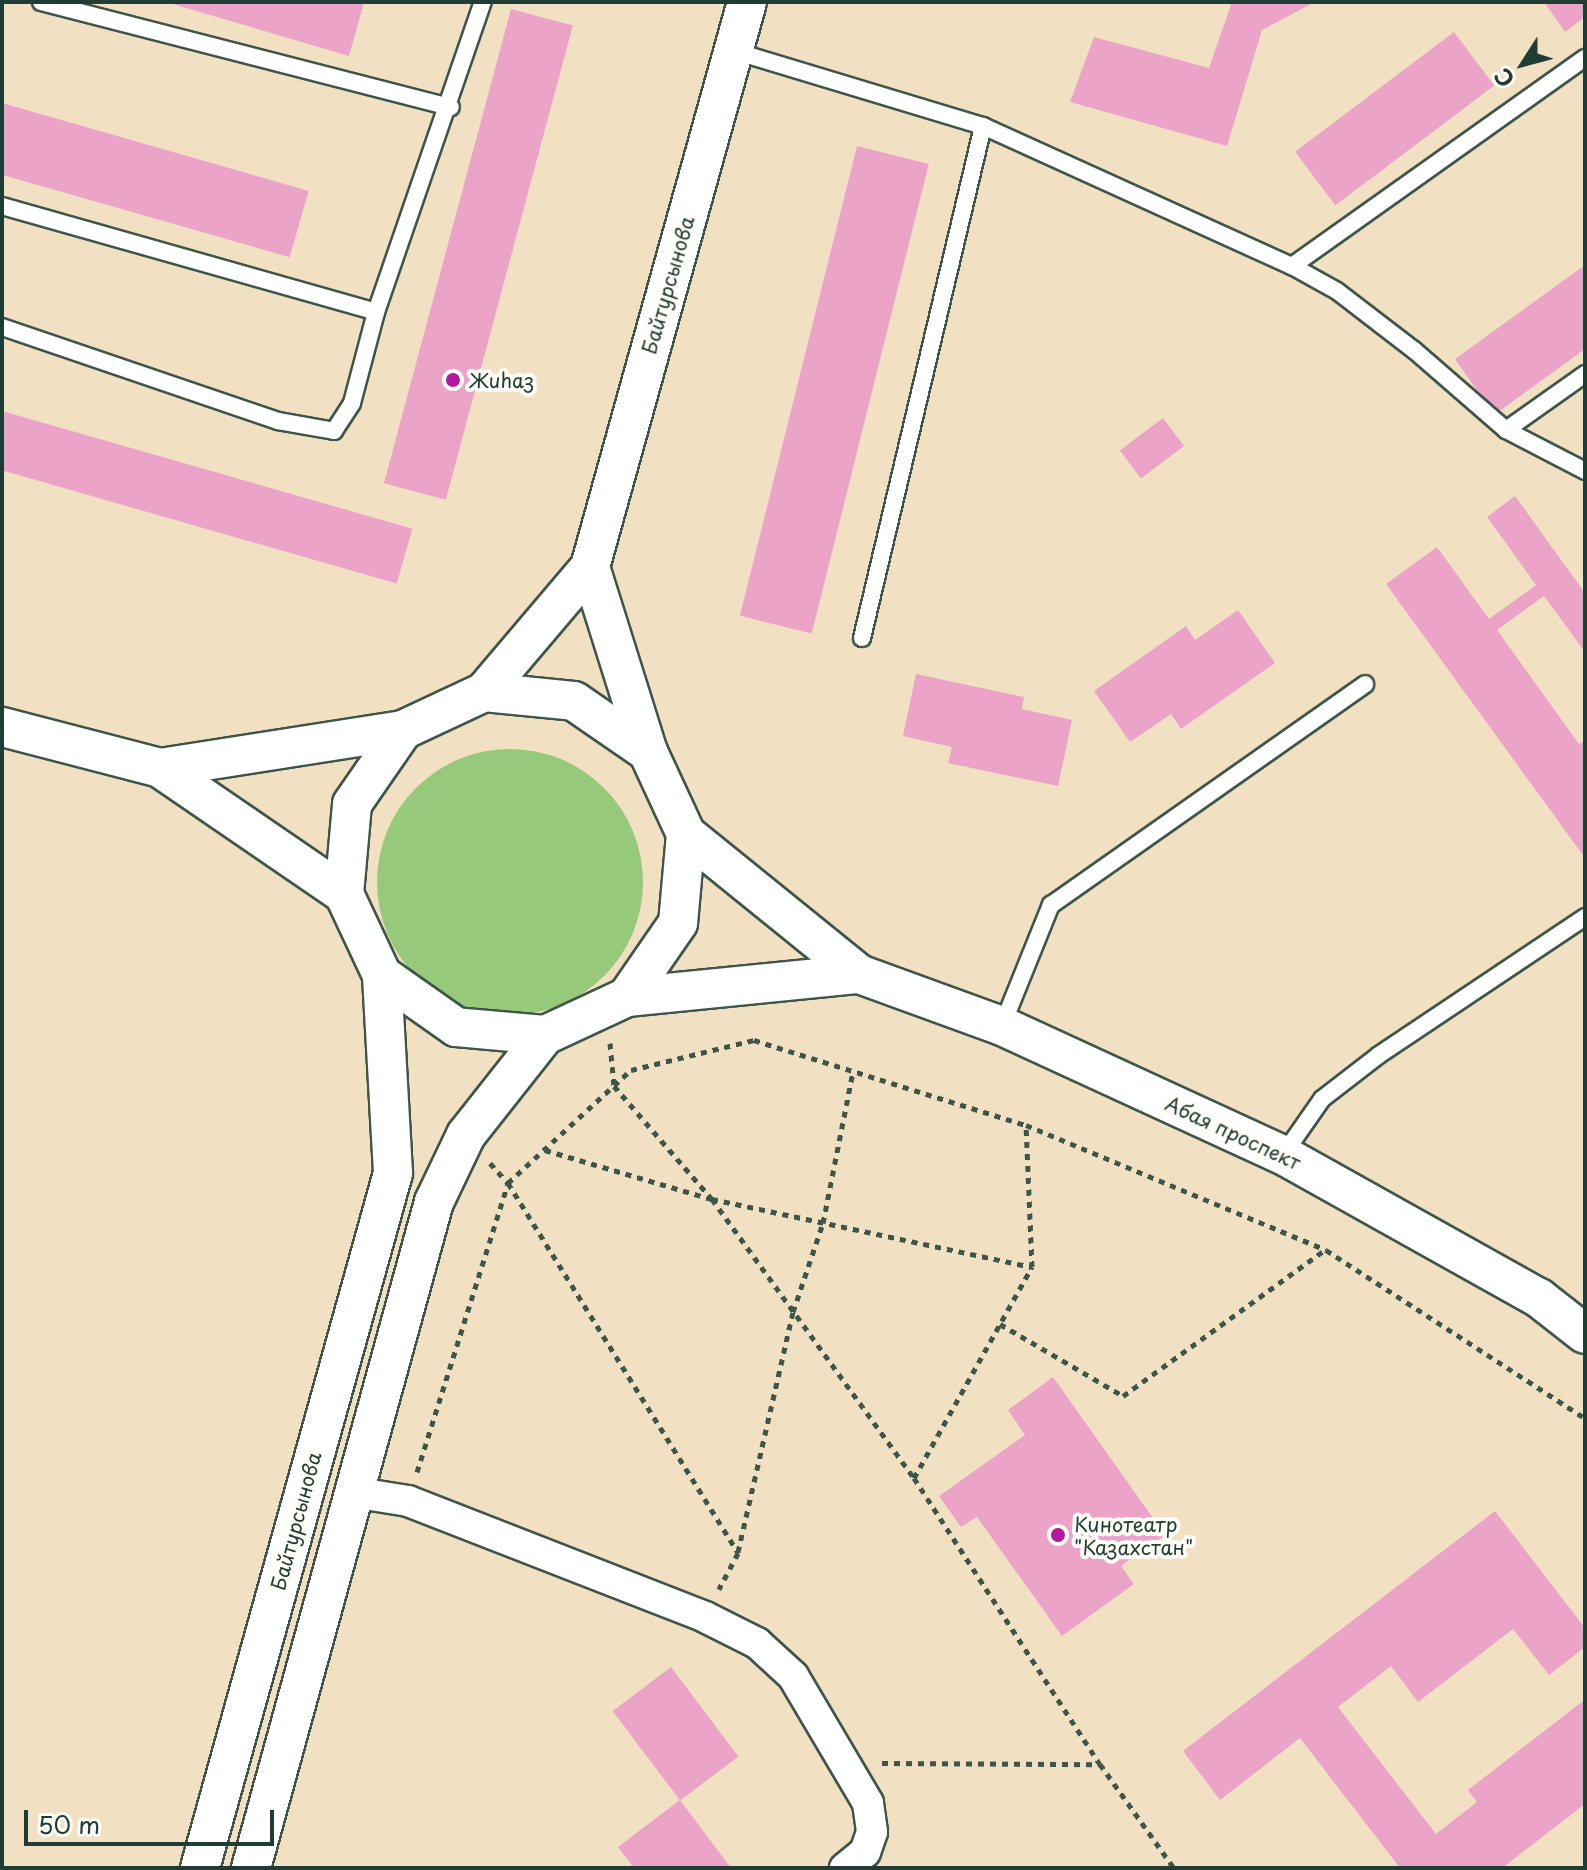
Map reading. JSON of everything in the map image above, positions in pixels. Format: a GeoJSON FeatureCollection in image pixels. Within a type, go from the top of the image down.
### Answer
{"type":"FeatureCollection","features":[{"type":"Feature","properties":{"kind":"street","name":"Байтурсынова"},"geometry":{"type":"LineString","coordinates":[[590,567],[734,51],[739,4]]}},
{"type":"Feature","properties":{"kind":"street"},"geometry":{"type":"LineString","coordinates":[[160,768],[403,730],[484,692],[590,567]]}},
{"type":"Feature","properties":{"kind":"street"},"geometry":{"type":"LineString","coordinates":[[590,567],[648,752],[686,834],[859,974]]}},
{"type":"Feature","properties":{"kind":"street"},"geometry":{"type":"LineString","coordinates":[[484,692],[574,701],[648,752]]}},
{"type":"Feature","properties":{"kind":"street"},"geometry":{"type":"LineString","coordinates":[[2,727],[160,768],[344,894]]}},
{"type":"Feature","properties":{"kind":"street"},"geometry":{"type":"LineString","coordinates":[[403,730],[352,804],[344,894],[382,975],[456,1027],[545,1035]]}},
{"type":"Feature","properties":{"kind":"street"},"geometry":{"type":"LineString","coordinates":[[617,1002],[678,923],[686,834]]}},
{"type":"Feature","properties":{"kind":"street"},"geometry":{"type":"LineString","coordinates":[[251,1868],[434,1202],[466,1135],[545,1035],[617,1002],[859,974]]}},
{"type":"Feature","properties":{"kind":"street","name":"Абая проспект"},"geometry":{"type":"LineString","coordinates":[[859,974],[1002,1026],[1283,1155],[1539,1298],[1585,1334]]}},
{"type":"Feature","properties":{"kind":"street","name":"Байтурсынова"},"geometry":{"type":"LineString","coordinates":[[200,1868],[393,1173],[382,975]]}},
{"type":"Feature","properties":{"kind":"street"},"geometry":{"type":"LineString","coordinates":[[352,1492],[408,1501],[705,1617],[757,1643],[793,1676],[868,1803],[872,1832],[865,1852],[845,1868]]}},
{"type":"Feature","properties":{"kind":"street"},"geometry":{"type":"LineString","coordinates":[[281,1577],[326,1592]]}},
{"type":"Feature","properties":{"kind":"lane"},"geometry":{"type":"LineString","coordinates":[[41,2],[451,107]]}},
{"type":"Feature","properties":{"kind":"lane"},"geometry":{"type":"LineString","coordinates":[[2,327],[278,421],[334,431],[352,403],[376,312],[451,107],[483,2]]}},
{"type":"Feature","properties":{"kind":"lane"},"geometry":{"type":"LineString","coordinates":[[734,51],[983,126],[1292,266],[1337,291],[1414,350],[1506,430],[1585,471]]}},
{"type":"Feature","properties":{"kind":"lane"},"geometry":{"type":"LineString","coordinates":[[1292,266],[1585,58]]}},
{"type":"Feature","properties":{"kind":"lane"},"geometry":{"type":"LineString","coordinates":[[862,638],[983,126]]}},
{"type":"Feature","properties":{"kind":"lane"},"geometry":{"type":"LineString","coordinates":[[2,206],[376,312]]}},
{"type":"Feature","properties":{"kind":"lane"},"geometry":{"type":"LineString","coordinates":[[1506,430],[1585,374]]}},
{"type":"Feature","properties":{"kind":"lane"},"geometry":{"type":"LineString","coordinates":[[1002,1026],[1051,905],[1365,684]]}},
{"type":"Feature","properties":{"kind":"lane"},"geometry":{"type":"LineString","coordinates":[[1283,1155],[1322,1099],[1379,1055],[1585,917]]}},
{"type":"Feature","properties":{"kind":"path"},"geometry":{"type":"LineString","coordinates":[[617,1002],[614,1086],[712,1199],[914,1478],[1100,1764],[1174,1868]]}},
{"type":"Feature","properties":{"kind":"path"},"geometry":{"type":"LineString","coordinates":[[408,1501],[508,1183],[631,1070],[754,1040],[1026,1125],[1326,1250],[1585,1418]]}},
{"type":"Feature","properties":{"kind":"path"},"geometry":{"type":"LineString","coordinates":[[705,1617],[738,1553],[793,1312],[823,1223],[853,1071]]}},
{"type":"Feature","properties":{"kind":"path"},"geometry":{"type":"LineString","coordinates":[[914,1478],[1032,1267],[1026,1125]]}},
{"type":"Feature","properties":{"kind":"path"},"geometry":{"type":"LineString","coordinates":[[466,1135],[508,1183],[738,1553]]}},
{"type":"Feature","properties":{"kind":"path"},"geometry":{"type":"LineString","coordinates":[[544,1150],[712,1199],[1032,1267]]}},
{"type":"Feature","properties":{"kind":"path"},"geometry":{"type":"LineString","coordinates":[[1000,1324],[1123,1396],[1326,1250]]}},
{"type":"Feature","properties":{"kind":"path"},"geometry":{"type":"LineString","coordinates":[[845,1763],[1100,1764]]}},
{"type":"Feature","properties":{"kind":"green space"},"geometry":{"type":"Polygon","coordinates":[[[510,749],[561,759],[604,788],[633,831],[643,882],[633,933],[604,976],[561,1005],[510,1015],[459,1005],[416,976],[387,933],[377,882],[387,831],[416,788],[459,759],[510,749]]]}},
{"type":"Feature","properties":{"kind":"building"},"geometry":{"type":"Polygon","coordinates":[[[166,2],[364,2],[349,56],[166,2]]]}},
{"type":"Feature","properties":{"kind":"building"},"geometry":{"type":"Polygon","coordinates":[[[1232,2],[1315,2],[1262,30],[1227,146],[1070,102],[1094,37],[1209,68],[1232,2]]]}},
{"type":"Feature","properties":{"kind":"building"},"geometry":{"type":"Polygon","coordinates":[[[1544,2],[1585,2],[1585,17],[1565,32],[1544,2]]]}},
{"type":"Feature","properties":{"kind":"building"},"geometry":{"type":"Polygon","coordinates":[[[511,9],[573,26],[446,500],[384,483],[511,9]]]}},
{"type":"Feature","properties":{"kind":"building"},"geometry":{"type":"Polygon","coordinates":[[[1454,32],[1494,86],[1335,205],[1295,152],[1454,32]]]}},
{"type":"Feature","properties":{"kind":"building"},"geometry":{"type":"Polygon","coordinates":[[[2,103],[309,191],[290,257],[2,175],[2,103]]]}},
{"type":"Feature","properties":{"kind":"building"},"geometry":{"type":"Polygon","coordinates":[[[857,146],[929,164],[812,634],[740,616],[857,146]]]}},
{"type":"Feature","properties":{"kind":"building"},"geometry":{"type":"Polygon","coordinates":[[[1585,265],[1585,349],[1494,415],[1455,359],[1585,265]]]}},
{"type":"Feature","properties":{"kind":"building"},"geometry":{"type":"Polygon","coordinates":[[[2,411],[412,529],[397,583],[2,470],[2,411]]]}},
{"type":"Feature","properties":{"kind":"building"},"geometry":{"type":"Polygon","coordinates":[[[1163,418],[1184,446],[1141,478],[1120,450],[1163,418]]]}},
{"type":"Feature","properties":{"kind":"building"},"geometry":{"type":"Polygon","coordinates":[[[1515,496],[1585,593],[1585,652],[1544,596],[1497,630],[1579,744],[1585,740],[1585,858],[1386,584],[1437,547],[1489,619],[1536,585],[1487,517],[1515,496]]]}},
{"type":"Feature","properties":{"kind":"building"},"geometry":{"type":"Polygon","coordinates":[[[1238,610],[1275,663],[1181,729],[1171,714],[1130,742],[1094,691],[1186,626],[1195,640],[1238,610]]]}},
{"type":"Feature","properties":{"kind":"building"},"geometry":{"type":"Polygon","coordinates":[[[916,674],[1024,697],[1022,709],[1072,720],[1058,786],[948,763],[952,747],[903,736],[916,674]]]}},
{"type":"Feature","properties":{"kind":"building"},"geometry":{"type":"Polygon","coordinates":[[[1053,1377],[1165,1535],[1121,1566],[1134,1584],[1062,1636],[977,1517],[961,1527],[939,1496],[1025,1435],[1008,1410],[1053,1377]]]}},
{"type":"Feature","properties":{"kind":"building"},"geometry":{"type":"Polygon","coordinates":[[[1495,1511],[1585,1628],[1585,1647],[1549,1675],[1513,1629],[1418,1702],[1391,1666],[1338,1707],[1436,1834],[1477,1802],[1468,1790],[1583,1701],[1585,1804],[1502,1868],[1400,1868],[1300,1738],[1220,1800],[1183,1751],[1495,1511]]]}},
{"type":"Feature","properties":{"kind":"building"},"geometry":{"type":"Polygon","coordinates":[[[671,1667],[738,1756],[680,1800],[613,1711],[671,1667]]]}},
{"type":"Feature","properties":{"kind":"building"},"geometry":{"type":"Polygon","coordinates":[[[680,1800],[731,1868],[634,1868],[618,1847],[680,1800]]]}},
{"type":"Feature","properties":{"kind":"place","name":"Жиһаз"},"geometry":{"type":"Point","coordinates":[453,380]}},
{"type":"Feature","properties":{"kind":"place","name":"Кинотеатр \"Казахстан\""},"geometry":{"type":"Point","coordinates":[1058,1535]}}]}
